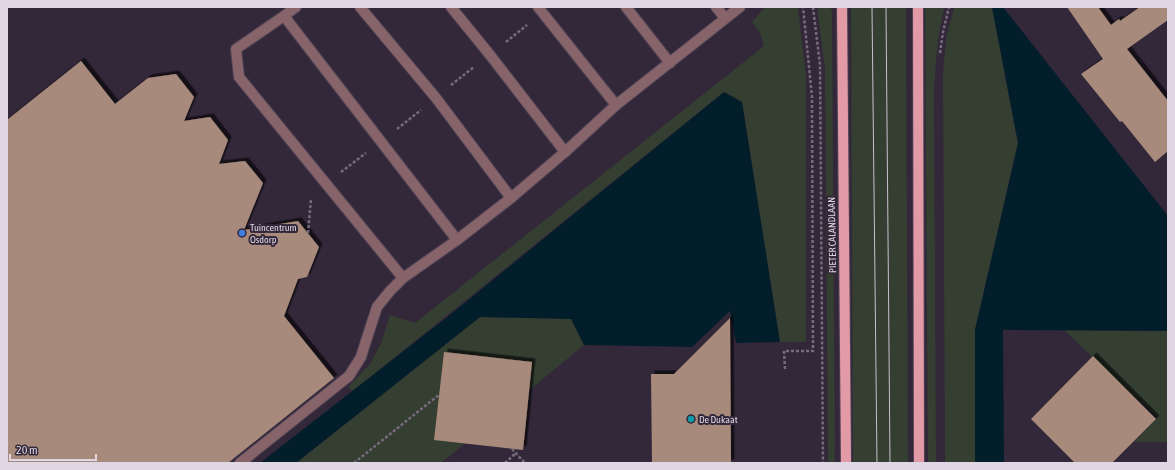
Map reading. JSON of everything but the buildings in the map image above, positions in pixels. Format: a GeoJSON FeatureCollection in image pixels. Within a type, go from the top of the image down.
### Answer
{"type":"FeatureCollection","features":[{"type":"Feature","properties":{"kind":"main road","name":"PIETER CALANDLAAN"},"geometry":{"type":"LineString","coordinates":[[842,7],[846,463]]}},
{"type":"Feature","properties":{"kind":"main road"},"geometry":{"type":"LineString","coordinates":[[918,7],[919,463]]}},
{"type":"Feature","properties":{"kind":"lane"},"geometry":{"type":"LineString","coordinates":[[296,7],[236,48],[239,77],[403,278]]}},
{"type":"Feature","properties":{"kind":"lane"},"geometry":{"type":"LineString","coordinates":[[360,7],[436,98],[511,198]]}},
{"type":"Feature","properties":{"kind":"lane"},"geometry":{"type":"LineString","coordinates":[[451,7],[490,54],[565,152]]}},
{"type":"Feature","properties":{"kind":"lane"},"geometry":{"type":"LineString","coordinates":[[626,7],[670,63]]}},
{"type":"Feature","properties":{"kind":"lane"},"geometry":{"type":"LineString","coordinates":[[716,7],[725,18]]}},
{"type":"Feature","properties":{"kind":"lane"},"geometry":{"type":"LineString","coordinates":[[240,463],[349,376],[361,357],[377,307],[403,278],[457,240],[511,198],[565,152],[616,105],[740,7]]}},
{"type":"Feature","properties":{"kind":"lane"},"geometry":{"type":"LineString","coordinates":[[540,10],[616,105]]}},
{"type":"Feature","properties":{"kind":"lane"},"geometry":{"type":"LineString","coordinates":[[284,16],[457,240]]}},
{"type":"Feature","properties":{"kind":"path"},"geometry":{"type":"LineString","coordinates":[[785,369],[784,351],[813,350],[812,97],[803,7]]}},
{"type":"Feature","properties":{"kind":"path"},"geometry":{"type":"LineString","coordinates":[[813,7],[820,65],[822,463]]}},
{"type":"Feature","properties":{"kind":"path"},"geometry":{"type":"LineString","coordinates":[[308,233],[312,196],[490,54],[540,10]]}},
{"type":"Feature","properties":{"kind":"path"},"geometry":{"type":"LineString","coordinates":[[354,463],[440,394]]}},
{"type":"Feature","properties":{"kind":"path"},"geometry":{"type":"LineString","coordinates":[[512,449],[525,463]]}},
{"type":"Feature","properties":{"kind":"path"},"geometry":{"type":"LineString","coordinates":[[505,463],[516,453]]}},
{"type":"Feature","properties":{"kind":"green space"},"geometry":{"type":"Polygon","coordinates":[[[765,7],[798,7],[806,76],[806,342],[780,342],[742,102],[724,92],[353,391],[348,387],[370,364],[381,343],[390,315],[415,323],[764,46],[760,33],[752,22],[765,7]]]}},
{"type":"Feature","properties":{"kind":"green space"},"geometry":{"type":"Polygon","coordinates":[[[817,7],[831,7],[832,14],[835,463],[828,463],[825,70],[817,7]]]}},
{"type":"Feature","properties":{"kind":"green space"},"geometry":{"type":"Polygon","coordinates":[[[851,7],[906,7],[908,463],[853,463],[851,7]]]}},
{"type":"Feature","properties":{"kind":"green space"},"geometry":{"type":"Polygon","coordinates":[[[925,7],[945,7],[942,17],[936,58],[934,88],[936,463],[928,463],[925,7]]]}},
{"type":"Feature","properties":{"kind":"green space"},"geometry":{"type":"Polygon","coordinates":[[[954,7],[992,7],[1018,143],[975,330],[975,463],[945,463],[943,73],[946,39],[954,7]]]}},
{"type":"Feature","properties":{"kind":"green space"},"geometry":{"type":"Polygon","coordinates":[[[480,317],[572,319],[584,345],[441,463],[296,463],[480,317]]]}},
{"type":"Feature","properties":{"kind":"green space"},"geometry":{"type":"Polygon","coordinates":[[[1064,330],[1168,331],[1168,442],[1134,442],[1157,418],[1064,330]]]}},
{"type":"Feature","properties":{"kind":"water"},"geometry":{"type":"Polygon","coordinates":[[[992,7],[1003,7],[1168,216],[1168,331],[1003,330],[1004,463],[975,463],[975,330],[1018,143],[992,7]]]}},
{"type":"Feature","properties":{"kind":"water"},"geometry":{"type":"Polygon","coordinates":[[[724,92],[742,102],[780,342],[736,343],[730,311],[692,347],[584,345],[571,319],[480,317],[296,463],[260,463],[451,314],[724,92]]]}},
{"type":"Feature","properties":{"kind":"tram line"},"geometry":{"type":"LineString","coordinates":[[872,7],[877,463]]}},
{"type":"Feature","properties":{"kind":"tram line"},"geometry":{"type":"LineString","coordinates":[[886,7],[890,463]]}},
{"type":"Feature","properties":{"kind":"place","name":"Tuincentrum Osdorp"},"geometry":{"type":"Point","coordinates":[242,233]}},
{"type":"Feature","properties":{"kind":"place","name":"De Dukaat"},"geometry":{"type":"Point","coordinates":[691,419]}}]}
